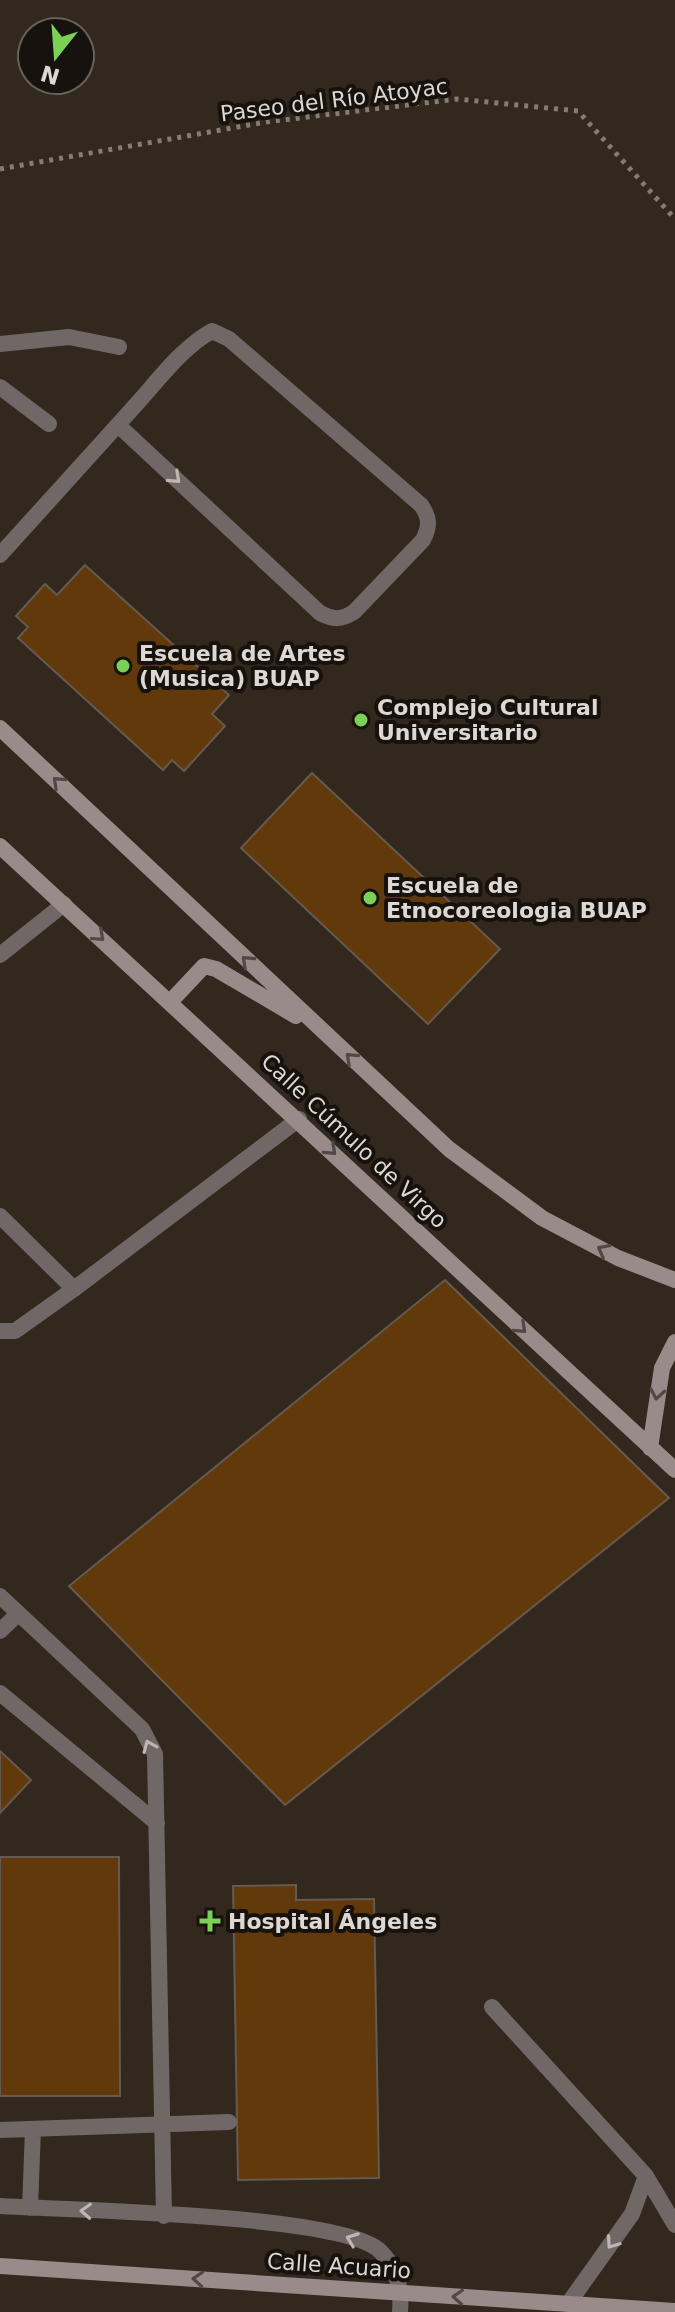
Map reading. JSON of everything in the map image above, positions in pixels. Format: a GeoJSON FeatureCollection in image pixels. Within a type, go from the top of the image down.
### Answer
{"type":"FeatureCollection","features":[{"type":"Feature","properties":{"kind":"main road"},"geometry":{"type":"LineString","coordinates":[[0,728],[449,1149],[542,1218],[618,1258],[675,1280]]}},
{"type":"Feature","properties":{"kind":"main road","name":"Calle Cúmulo de Virgo"},"geometry":{"type":"LineString","coordinates":[[0,846],[299,1119],[675,1470]]}},
{"type":"Feature","properties":{"kind":"main road"},"geometry":{"type":"LineString","coordinates":[[171,1001],[204,966],[216,969],[324,1034]]}},
{"type":"Feature","properties":{"kind":"main road"},"geometry":{"type":"LineString","coordinates":[[650,1448],[662,1368],[675,1342]]}},
{"type":"Feature","properties":{"kind":"main road","name":"Calle Acuario"},"geometry":{"type":"LineString","coordinates":[[0,2266],[675,2311]]}},
{"type":"Feature","properties":{"kind":"lane"},"geometry":{"type":"LineString","coordinates":[[0,555],[196,339],[212,331],[229,339],[421,505],[429,516],[429,528],[423,540],[389,576],[344,618],[332,619],[320,613],[118,425]]}},
{"type":"Feature","properties":{"kind":"lane"},"geometry":{"type":"LineString","coordinates":[[0,344],[69,337],[119,347]]}},
{"type":"Feature","properties":{"kind":"lane"},"geometry":{"type":"LineString","coordinates":[[0,387],[49,424]]}},
{"type":"Feature","properties":{"kind":"lane"},"geometry":{"type":"LineString","coordinates":[[0,955],[64,904]]}},
{"type":"Feature","properties":{"kind":"lane"},"geometry":{"type":"LineString","coordinates":[[0,1331],[15,1331],[299,1119]]}},
{"type":"Feature","properties":{"kind":"lane"},"geometry":{"type":"LineString","coordinates":[[0,1216],[74,1289]]}},
{"type":"Feature","properties":{"kind":"lane"},"geometry":{"type":"LineString","coordinates":[[0,1596],[142,1729],[155,1754],[164,2216]]}},
{"type":"Feature","properties":{"kind":"lane"},"geometry":{"type":"LineString","coordinates":[[0,1631],[18,1614]]}},
{"type":"Feature","properties":{"kind":"lane"},"geometry":{"type":"LineString","coordinates":[[0,1693],[157,1823]]}},
{"type":"Feature","properties":{"kind":"lane"},"geometry":{"type":"LineString","coordinates":[[492,2007],[646,2176],[675,2225]]}},
{"type":"Feature","properties":{"kind":"lane"},"geometry":{"type":"LineString","coordinates":[[0,2130],[162,2127],[229,2122]]}},
{"type":"Feature","properties":{"kind":"lane"},"geometry":{"type":"LineString","coordinates":[[30,2208],[33,2129]]}},
{"type":"Feature","properties":{"kind":"lane"},"geometry":{"type":"LineString","coordinates":[[568,2304],[632,2214],[646,2176]]}},
{"type":"Feature","properties":{"kind":"lane"},"geometry":{"type":"LineString","coordinates":[[0,2206],[257,2221],[329,2230],[378,2249],[396,2273],[401,2293],[400,2312]]}},
{"type":"Feature","properties":{"kind":"path","name":"Paseo del Río Atoyac"},"geometry":{"type":"LineString","coordinates":[[0,169],[266,122],[457,99],[578,111],[675,219]]}},
{"type":"Feature","properties":{"kind":"building","name":"Escuela de Artes (Musica) BUAP"},"geometry":{"type":"Polygon","coordinates":[[[85,565],[229,695],[212,714],[225,726],[184,771],[172,760],[163,770],[18,638],[28,627],[16,616],[45,584],[57,595],[85,565]]]}},
{"type":"Feature","properties":{"kind":"building","name":"Escuela de Etnocoreologia BUAP"},"geometry":{"type":"Polygon","coordinates":[[[312,773],[500,949],[428,1024],[241,848],[312,773]]]}},
{"type":"Feature","properties":{"kind":"building"},"geometry":{"type":"Polygon","coordinates":[[[445,1280],[669,1498],[285,1805],[69,1586],[445,1280]]]}},
{"type":"Feature","properties":{"kind":"building"},"geometry":{"type":"Polygon","coordinates":[[[0,1751],[31,1780],[0,1813],[0,1751]]]}},
{"type":"Feature","properties":{"kind":"building"},"geometry":{"type":"Polygon","coordinates":[[[0,1857],[119,1857],[120,2096],[0,2096],[0,1857]]]}},
{"type":"Feature","properties":{"kind":"building"},"geometry":{"type":"Polygon","coordinates":[[[296,1885],[296,1900],[374,1899],[379,2178],[238,2180],[233,1886],[296,1885]]]}},
{"type":"Feature","properties":{"kind":"place","name":"Escuela de Artes (Musica) BUAP"},"geometry":{"type":"Point","coordinates":[123,666]}},
{"type":"Feature","properties":{"kind":"place","name":"Complejo Cultural Universitario"},"geometry":{"type":"Point","coordinates":[361,720]}},
{"type":"Feature","properties":{"kind":"place","name":"Escuela de Etnocoreologia BUAP"},"geometry":{"type":"Point","coordinates":[370,898]}},
{"type":"Feature","properties":{"kind":"place","name":"Hospital Ángeles"},"geometry":{"type":"Point","coordinates":[210,1921]}}]}
